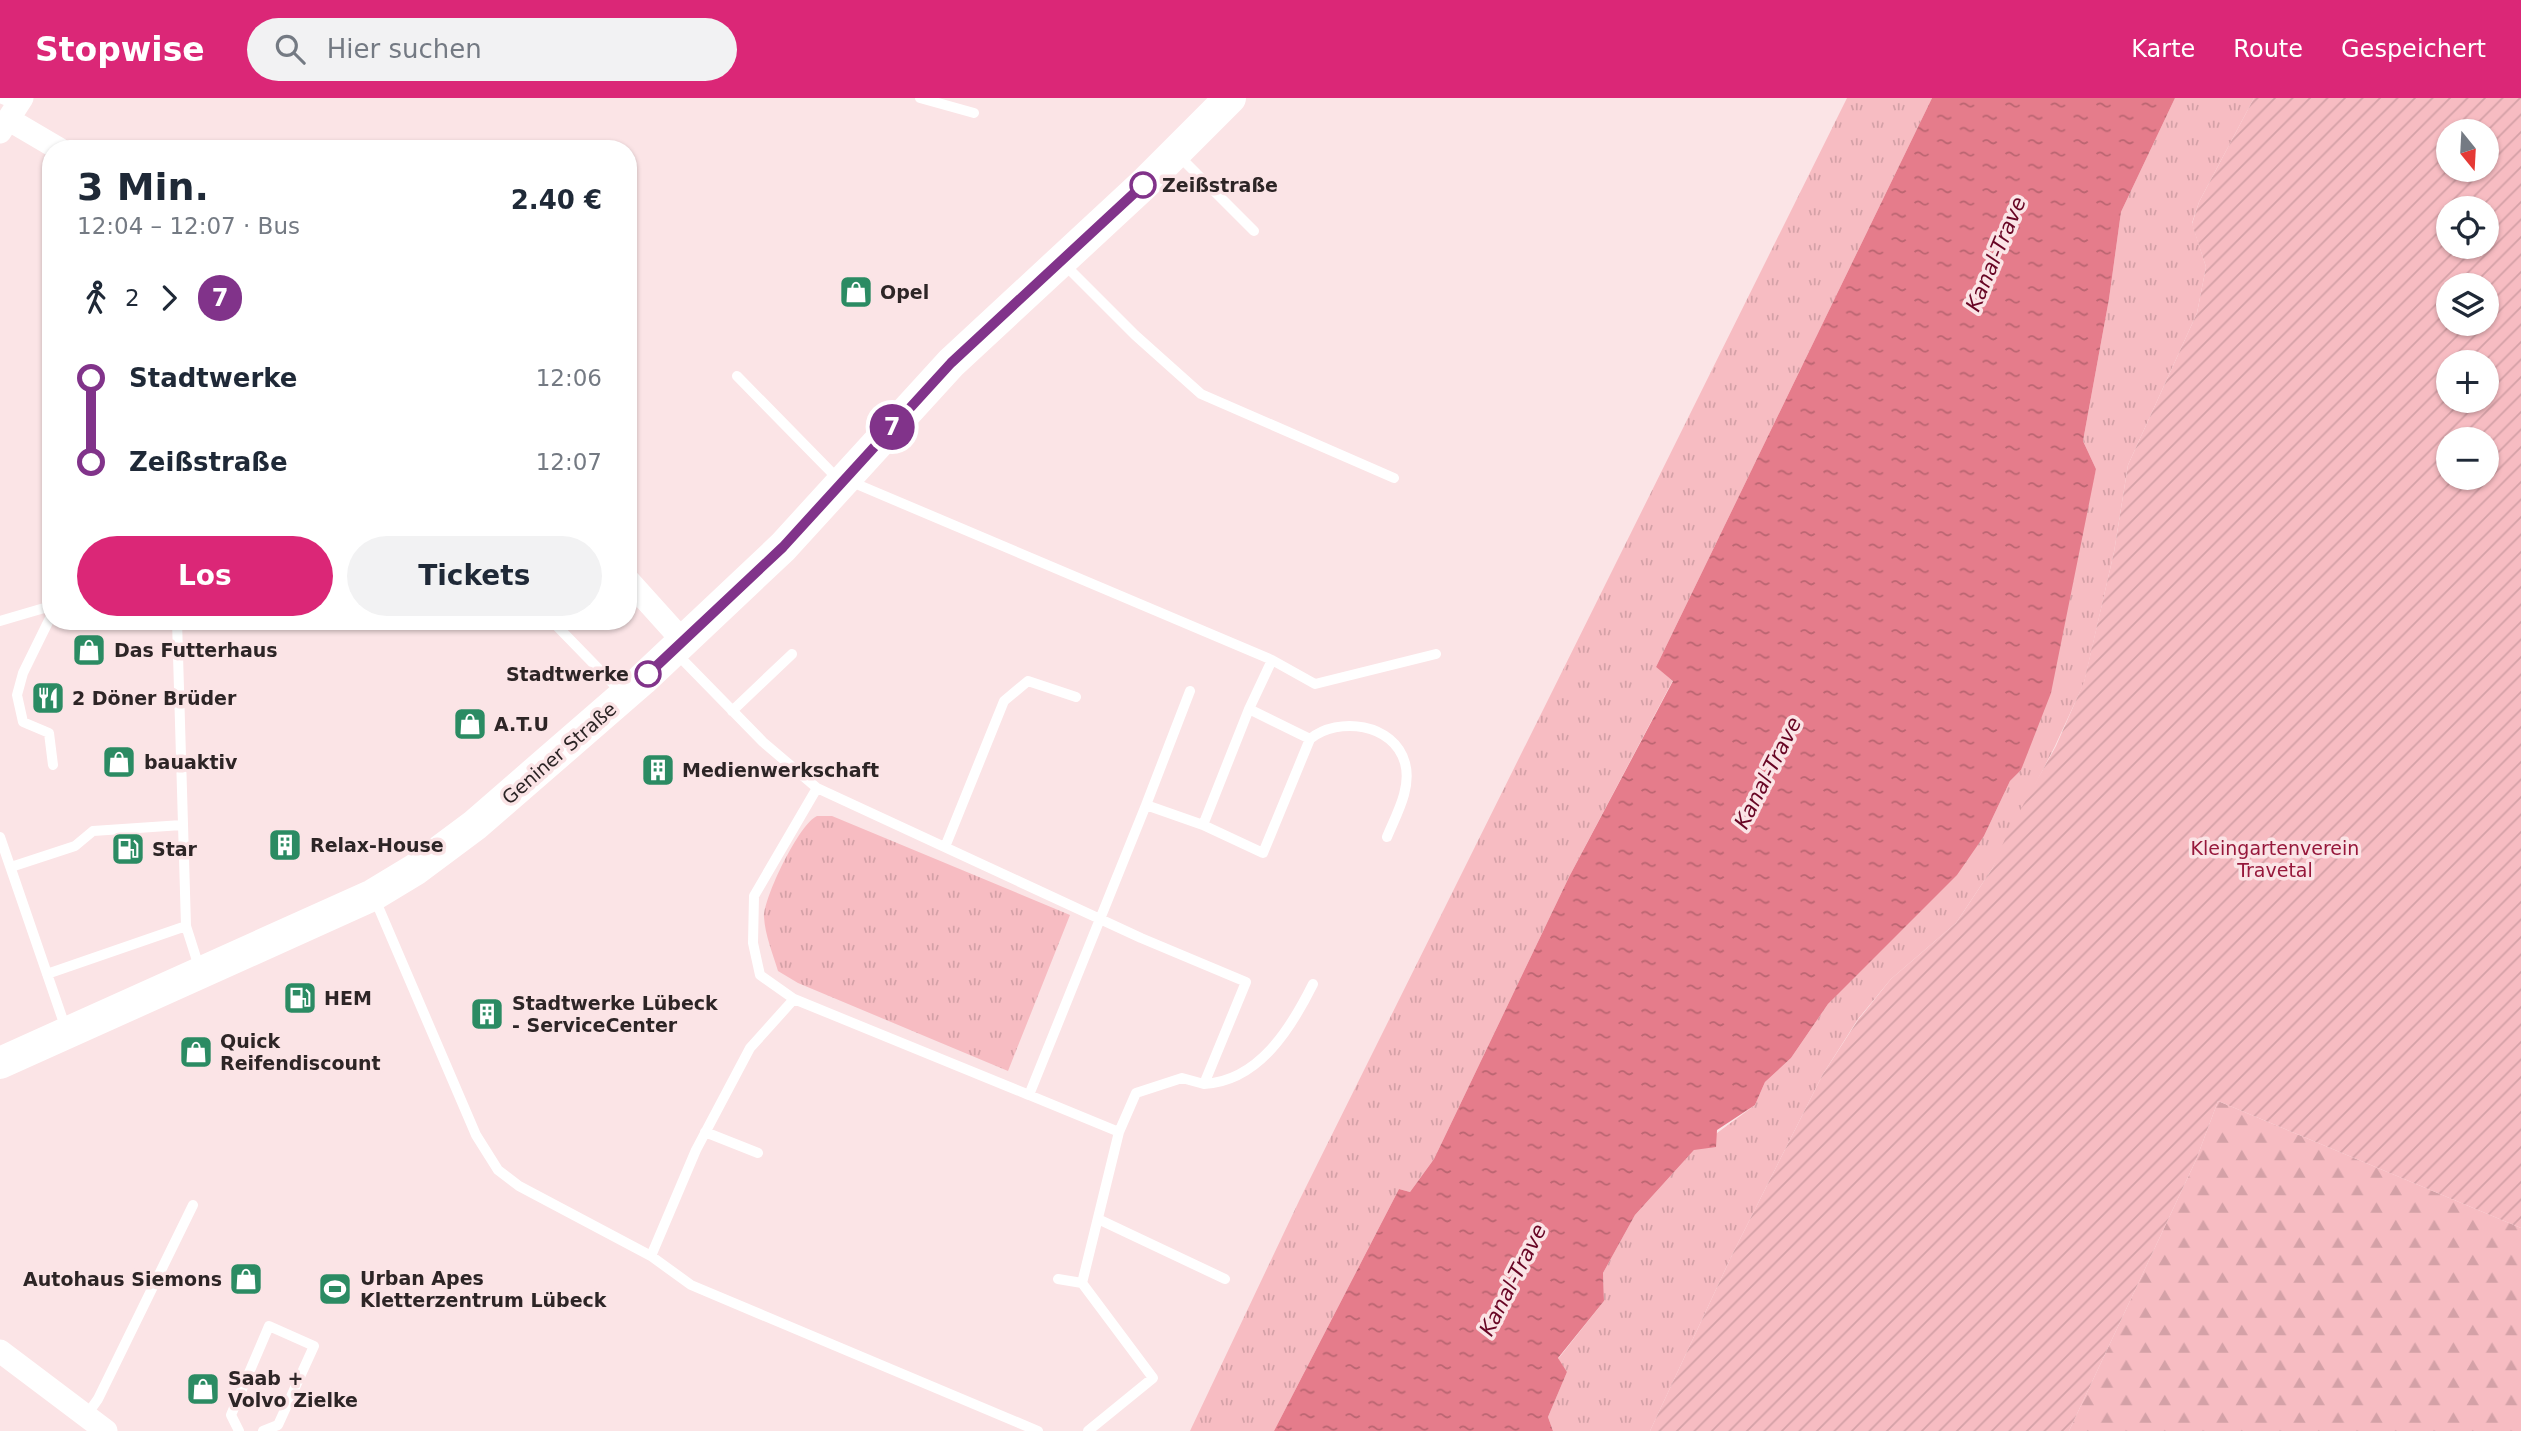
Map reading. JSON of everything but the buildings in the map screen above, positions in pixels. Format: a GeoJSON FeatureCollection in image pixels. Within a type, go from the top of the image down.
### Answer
{"type":"FeatureCollection","features":[{"type":"Feature","properties":{"kind":"main road","name":"Geniner Straße"},"geometry":{"type":"LineString","coordinates":[[0,1063],[373,895],[416,869],[475,825],[625,696],[783,547],[951,363],[1230,98]]}},
{"type":"Feature","properties":{"kind":"street"},"geometry":{"type":"LineString","coordinates":[[9,110],[47,140]]}},
{"type":"Feature","properties":{"kind":"street"},"geometry":{"type":"LineString","coordinates":[[637,592],[678,646]]}},
{"type":"Feature","properties":{"kind":"street"},"geometry":{"type":"LineString","coordinates":[[1,1353],[106,1431]]}},
{"type":"Feature","properties":{"kind":"lane"},"geometry":{"type":"LineString","coordinates":[[920,98],[974,113]]}},
{"type":"Feature","properties":{"kind":"lane"},"geometry":{"type":"LineString","coordinates":[[1174,151],[1254,231]]}},
{"type":"Feature","properties":{"kind":"lane"},"geometry":{"type":"LineString","coordinates":[[1061,261],[1135,335],[1201,394],[1394,478]]}},
{"type":"Feature","properties":{"kind":"lane"},"geometry":{"type":"LineString","coordinates":[[737,376],[843,481],[1272,660],[1315,684],[1436,654]]}},
{"type":"Feature","properties":{"kind":"lane"},"geometry":{"type":"LineString","coordinates":[[0,621],[42,609]]}},
{"type":"Feature","properties":{"kind":"lane"},"geometry":{"type":"LineString","coordinates":[[44,630],[23,673],[17,695],[23,722],[50,733],[53,765]]}},
{"type":"Feature","properties":{"kind":"lane"},"geometry":{"type":"LineString","coordinates":[[177,630],[186,926],[201,972]]}},
{"type":"Feature","properties":{"kind":"lane"},"geometry":{"type":"LineString","coordinates":[[561,630],[625,696]]}},
{"type":"Feature","properties":{"kind":"lane"},"geometry":{"type":"LineString","coordinates":[[678,646],[732,711],[763,742],[817,788],[1246,982],[1204,1084]]}},
{"type":"Feature","properties":{"kind":"lane"},"geometry":{"type":"LineString","coordinates":[[732,711],[792,654]]}},
{"type":"Feature","properties":{"kind":"lane"},"geometry":{"type":"LineString","coordinates":[[1203,825],[1249,709],[1272,660]]}},
{"type":"Feature","properties":{"kind":"lane"},"geometry":{"type":"LineString","coordinates":[[945,847],[1004,701],[1028,681],[1076,696]]}},
{"type":"Feature","properties":{"kind":"lane"},"geometry":{"type":"LineString","coordinates":[[1030,1096],[1190,691]]}},
{"type":"Feature","properties":{"kind":"lane"},"geometry":{"type":"LineString","coordinates":[[1249,709],[1310,739]]}},
{"type":"Feature","properties":{"kind":"lane"},"geometry":{"type":"LineString","coordinates":[[1146,805],[1203,825],[1264,853],[1310,739],[1322,729],[1356,724],[1389,738],[1405,763],[1405,792],[1387,837]]}},
{"type":"Feature","properties":{"kind":"lane"},"geometry":{"type":"LineString","coordinates":[[817,788],[754,896],[753,943],[760,975],[794,999],[1119,1132]]}},
{"type":"Feature","properties":{"kind":"lane"},"geometry":{"type":"LineString","coordinates":[[11,867],[75,846],[93,831],[183,825]]}},
{"type":"Feature","properties":{"kind":"lane"},"geometry":{"type":"LineString","coordinates":[[0,837],[67,1033]]}},
{"type":"Feature","properties":{"kind":"lane"},"geometry":{"type":"LineString","coordinates":[[373,895],[476,1135],[498,1170],[519,1186],[651,1256],[691,1284],[1038,1431]]}},
{"type":"Feature","properties":{"kind":"lane"},"geometry":{"type":"LineString","coordinates":[[47,974],[186,926]]}},
{"type":"Feature","properties":{"kind":"lane"},"geometry":{"type":"LineString","coordinates":[[1082,1283],[1119,1132],[1136,1093],[1182,1078],[1204,1084],[1222,1083],[1246,1071],[1268,1053],[1294,1022],[1313,984]]}},
{"type":"Feature","properties":{"kind":"lane"},"geometry":{"type":"LineString","coordinates":[[651,1256],[705,1132],[750,1048],[794,999]]}},
{"type":"Feature","properties":{"kind":"lane"},"geometry":{"type":"LineString","coordinates":[[705,1132],[758,1153]]}},
{"type":"Feature","properties":{"kind":"lane"},"geometry":{"type":"LineString","coordinates":[[86,1416],[98,1399],[193,1205]]}},
{"type":"Feature","properties":{"kind":"lane"},"geometry":{"type":"LineString","coordinates":[[1098,1219],[1225,1279]]}},
{"type":"Feature","properties":{"kind":"lane"},"geometry":{"type":"LineString","coordinates":[[1058,1279],[1082,1283],[1153,1378],[1088,1431]]}},
{"type":"Feature","properties":{"kind":"lane"},"geometry":{"type":"LineString","coordinates":[[239,1431],[231,1415],[270,1326],[314,1346],[278,1425],[263,1431]]}},
{"type":"Feature","properties":{"kind":"green space"},"geometry":{"type":"Polygon","coordinates":[[[1847,98],[1932,98],[1656,667],[1673,680],[1569,877],[1434,1159],[1410,1192],[1399,1189],[1274,1431],[1190,1431],[1299,1201],[1847,98]]]}},
{"type":"Feature","properties":{"kind":"green space"},"geometry":{"type":"Polygon","coordinates":[[[2175,98],[2254,98],[2199,202],[2192,223],[2206,267],[2197,313],[2128,465],[2114,552],[2084,683],[2055,746],[1992,869],[1956,923],[1891,979],[1858,1019],[1823,1074],[1733,1253],[1650,1431],[1553,1431],[1548,1417],[1567,1372],[1558,1359],[1604,1301],[1603,1273],[1635,1215],[1694,1150],[1755,1105],[1765,1082],[1791,1058],[1828,1004],[1984,836],[2010,781],[2021,770],[2096,469],[2083,441],[2109,299],[2121,212],[2175,98]]]}},
{"type":"Feature","properties":{"kind":"green space","name":"Kleingartenverein Travetal"},"geometry":{"type":"Polygon","coordinates":[[[2254,98],[2521,98],[2521,1228],[2218,1101],[2196,1160],[2069,1431],[1650,1431],[1733,1253],[1823,1074],[1858,1020],[1891,979],[1956,923],[1992,869],[2008,832],[2056,746],[2084,682],[2114,552],[2128,465],[2197,313],[2206,267],[2192,224],[2199,202],[2254,98]]]}},
{"type":"Feature","properties":{"kind":"green space"},"geometry":{"type":"Polygon","coordinates":[[[817,816],[832,816],[1070,915],[1008,1071],[798,983],[778,971],[766,931],[766,907],[776,878],[792,846],[817,816]]]}},
{"type":"Feature","properties":{"kind":"green space"},"geometry":{"type":"Polygon","coordinates":[[[2218,1101],[2521,1228],[2521,1431],[2069,1431],[2196,1160],[2218,1101]]]}},
{"type":"Feature","properties":{"kind":"water","name":"Kanal-Trave"},"geometry":{"type":"Polygon","coordinates":[[[1932,98],[2175,98],[2121,212],[2109,299],[2083,441],[2096,469],[2051,693],[2021,770],[2010,781],[1984,836],[1957,875],[1828,1004],[1791,1058],[1765,1082],[1755,1105],[1717,1130],[1716,1147],[1694,1150],[1635,1215],[1603,1273],[1604,1301],[1558,1358],[1567,1372],[1548,1417],[1553,1431],[1274,1431],[1399,1189],[1410,1192],[1434,1159],[1569,877],[1673,681],[1656,667],[1932,98]]]}},
{"type":"Feature","properties":{"kind":"bus line","name":"7"},"geometry":{"type":"LineString","coordinates":[[648,674],[783,547],[951,363],[1143,185]]}},
{"type":"Feature","properties":{"kind":"place","name":"Zeißstraße"},"geometry":{"type":"Point","coordinates":[1143,185]}},
{"type":"Feature","properties":{"kind":"place","name":"Opel"},"geometry":{"type":"Point","coordinates":[856,292]}},
{"type":"Feature","properties":{"kind":"place","name":"Das Futterhaus"},"geometry":{"type":"Point","coordinates":[89,650]}},
{"type":"Feature","properties":{"kind":"place","name":"Stadtwerke"},"geometry":{"type":"Point","coordinates":[648,674]}},
{"type":"Feature","properties":{"kind":"place","name":"2 Döner Brüder"},"geometry":{"type":"Point","coordinates":[48,698]}},
{"type":"Feature","properties":{"kind":"place","name":"A.T.U"},"geometry":{"type":"Point","coordinates":[470,724]}},
{"type":"Feature","properties":{"kind":"place","name":"bauaktiv"},"geometry":{"type":"Point","coordinates":[119,762]}},
{"type":"Feature","properties":{"kind":"place","name":"Medienwerkschaft"},"geometry":{"type":"Point","coordinates":[658,770]}},
{"type":"Feature","properties":{"kind":"place","name":"Relax-House"},"geometry":{"type":"Point","coordinates":[285,845]}},
{"type":"Feature","properties":{"kind":"place","name":"Star"},"geometry":{"type":"Point","coordinates":[128,849]}},
{"type":"Feature","properties":{"kind":"place","name":"HEM"},"geometry":{"type":"Point","coordinates":[300,998]}},
{"type":"Feature","properties":{"kind":"place","name":"Stadtwerke Lübeck - ServiceCenter"},"geometry":{"type":"Point","coordinates":[487,1014]}},
{"type":"Feature","properties":{"kind":"place","name":"Quick Reifendiscount"},"geometry":{"type":"Point","coordinates":[196,1052]}},
{"type":"Feature","properties":{"kind":"place","name":"Autohaus Siemons"},"geometry":{"type":"Point","coordinates":[246,1279]}},
{"type":"Feature","properties":{"kind":"place","name":"Urban Apes Kletterzentrum Lübeck"},"geometry":{"type":"Point","coordinates":[335,1289]}},
{"type":"Feature","properties":{"kind":"place","name":"Saab + Volvo Zielke"},"geometry":{"type":"Point","coordinates":[203,1389]}}]}
